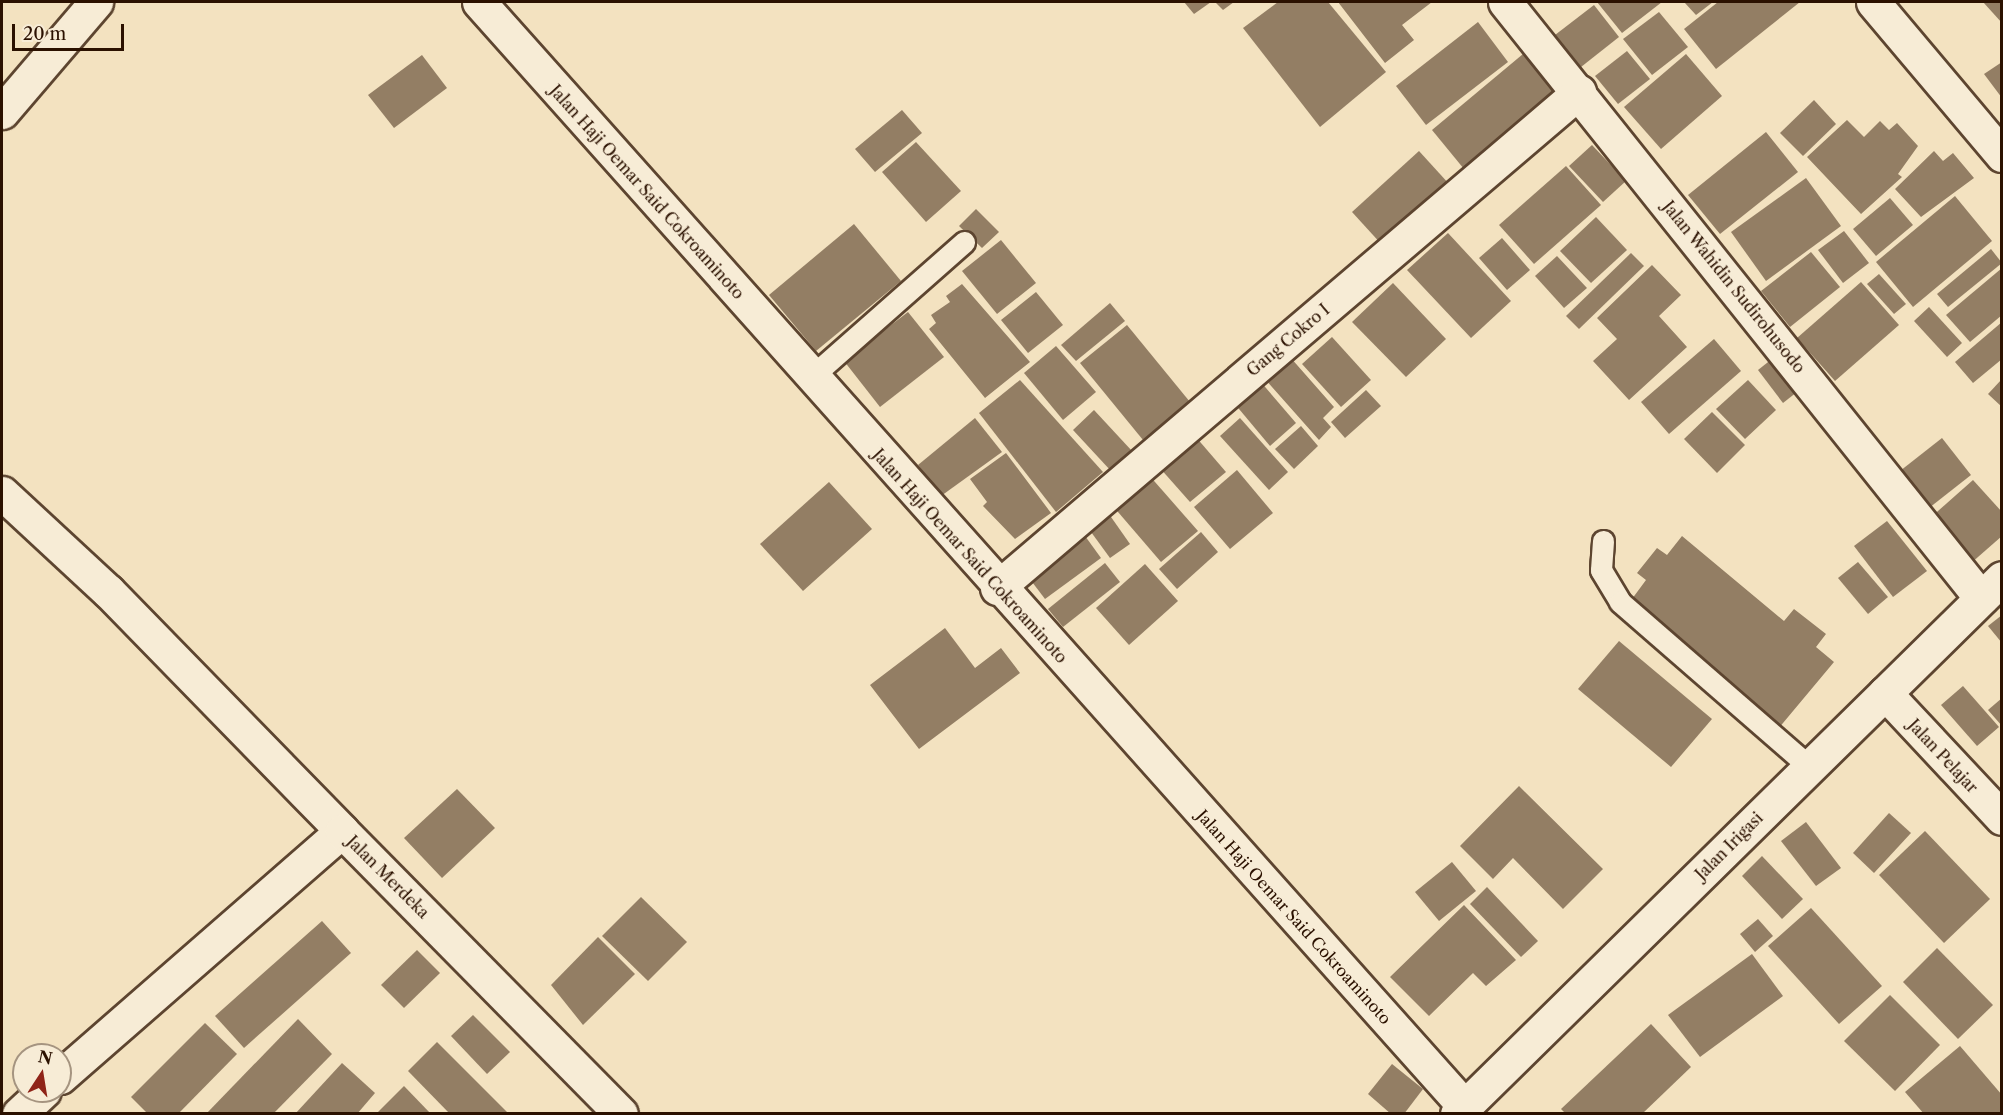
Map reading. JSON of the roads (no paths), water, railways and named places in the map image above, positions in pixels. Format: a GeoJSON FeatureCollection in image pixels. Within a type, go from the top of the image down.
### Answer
{"type":"FeatureCollection","features":[{"type":"Feature","properties":{"kind":"street"},"geometry":{"type":"LineString","coordinates":[[2,112],[96,2]]}},
{"type":"Feature","properties":{"kind":"street","name":"Jalan Haji Oemar Said Cokroaminoto"},"geometry":{"type":"LineString","coordinates":[[478,2],[1461,1110]]}},
{"type":"Feature","properties":{"kind":"street","name":"Jalan Wahidin Sudirohusodo"},"geometry":{"type":"LineString","coordinates":[[1505,2],[1980,585]]}},
{"type":"Feature","properties":{"kind":"street"},"geometry":{"type":"LineString","coordinates":[[1873,2],[2001,155]]}},
{"type":"Feature","properties":{"kind":"street","name":"Gang Cokro I"},"geometry":{"type":"LineString","coordinates":[[997,588],[1579,92]]}},
{"type":"Feature","properties":{"kind":"street"},"geometry":{"type":"LineString","coordinates":[[2,493],[108,591],[342,831]]}},
{"type":"Feature","properties":{"kind":"street","name":"Jalan Irigasi"},"geometry":{"type":"LineString","coordinates":[[1461,1110],[1885,693],[1980,585]]}},
{"type":"Feature","properties":{"kind":"street","name":"Jalan Pelajar"},"geometry":{"type":"LineString","coordinates":[[1885,693],[2001,818]]}},
{"type":"Feature","properties":{"kind":"street","name":"Jalan Merdeka"},"geometry":{"type":"LineString","coordinates":[[72,1067],[342,831],[621,1113]]}},
{"type":"Feature","properties":{"kind":"street"},"geometry":{"type":"LineString","coordinates":[[19,1113],[30,1103]]}},
{"type":"Feature","properties":{"kind":"lane"},"geometry":{"type":"LineString","coordinates":[[811,377],[964,242]]}},
{"type":"Feature","properties":{"kind":"lane"},"geometry":{"type":"LineString","coordinates":[[1603,541],[1602,570],[1620,602],[1810,767]]}}]}
